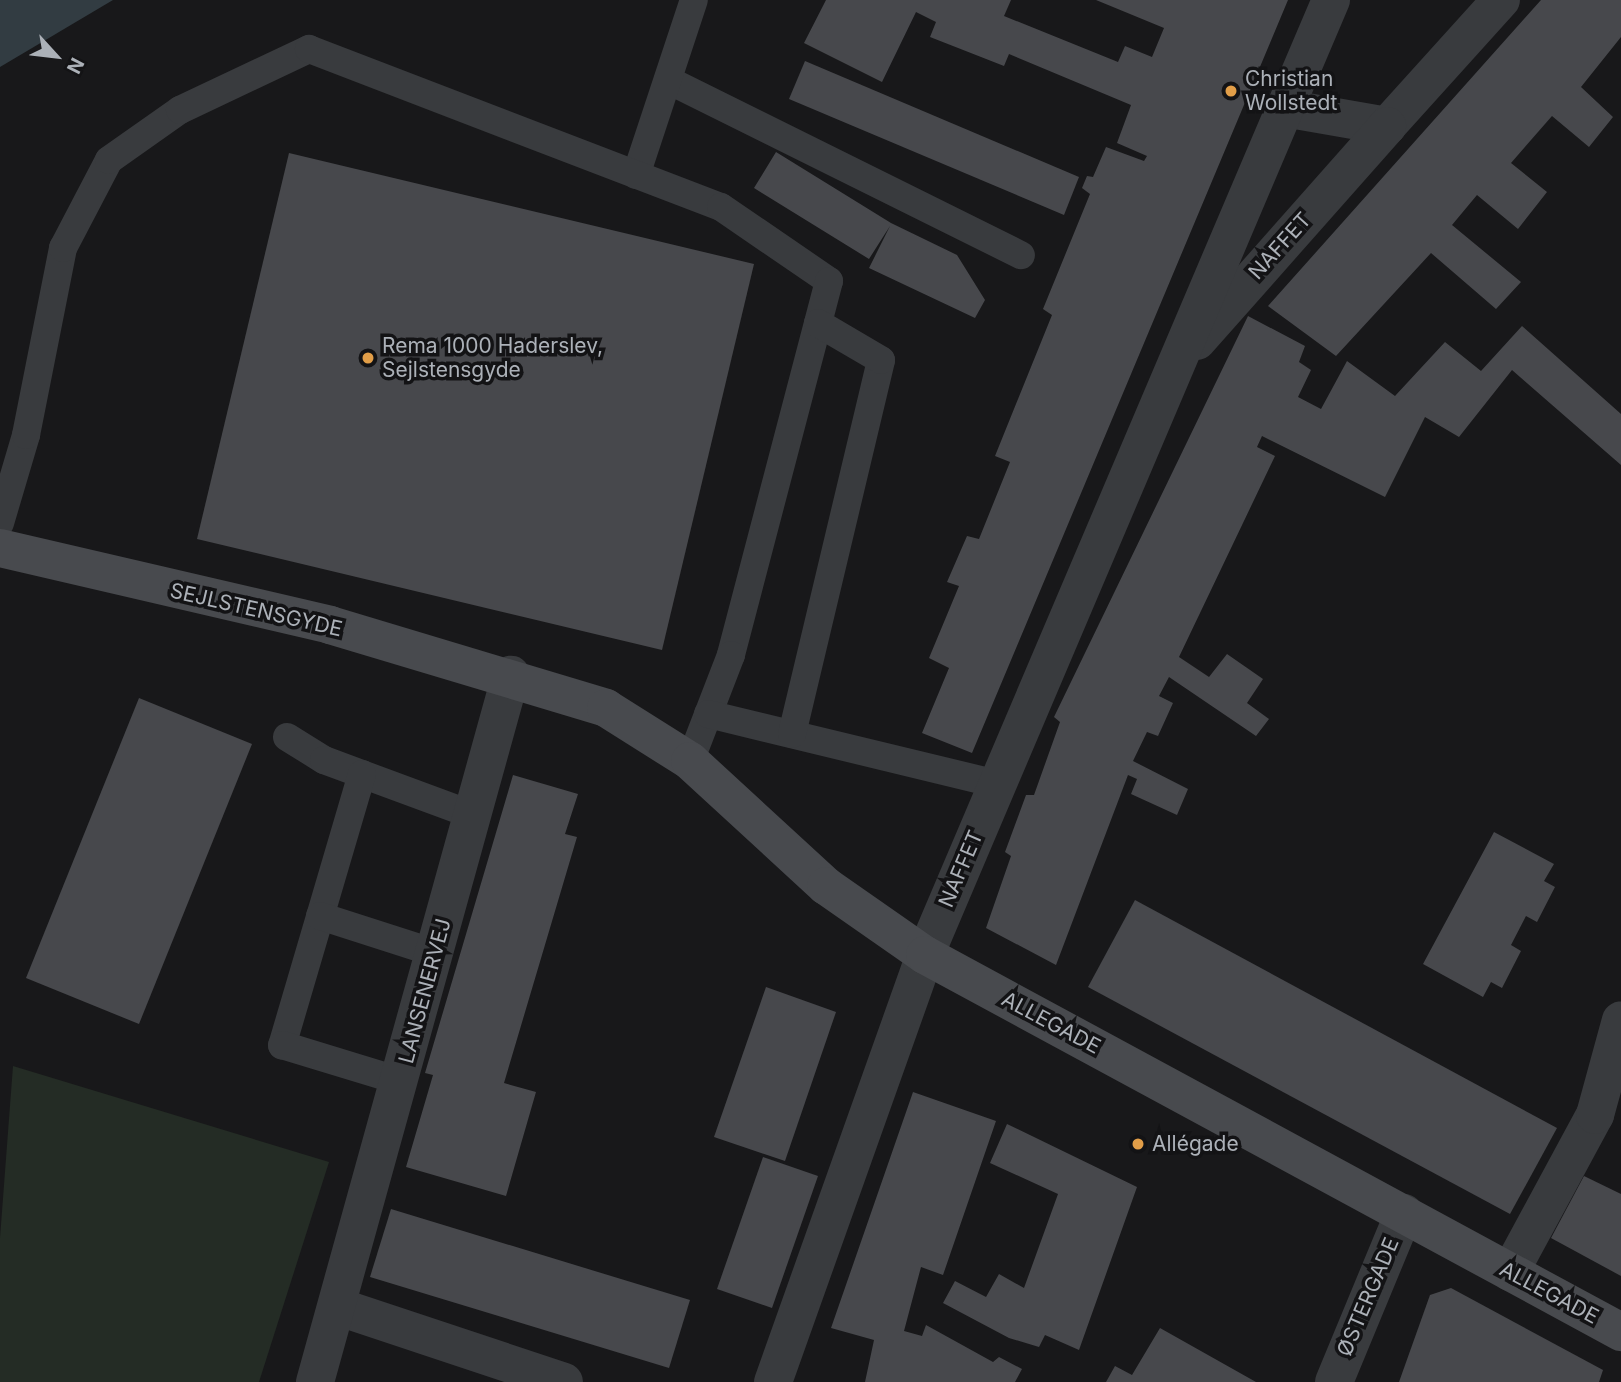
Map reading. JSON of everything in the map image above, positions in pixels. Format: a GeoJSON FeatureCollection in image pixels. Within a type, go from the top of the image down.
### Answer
{"type":"FeatureCollection","features":[{"type":"Feature","properties":{"kind":"street","name":"NAFFET"},"geometry":{"type":"LineString","coordinates":[[773,1382],[925,955],[1331,0]]}},
{"type":"Feature","properties":{"kind":"street","name":"NAFFET"},"geometry":{"type":"LineString","coordinates":[[1174,366],[1499,2]]}},
{"type":"Feature","properties":{"kind":"street"},"geometry":{"type":"LineString","coordinates":[[1284,108],[1387,126]]}},
{"type":"Feature","properties":{"kind":"street","name":"SEJLSTENSGYDE"},"geometry":{"type":"LineString","coordinates":[[0,548],[511,675]]}},
{"type":"Feature","properties":{"kind":"street","name":"ALLEGADE"},"geometry":{"type":"LineString","coordinates":[[511,675],[606,708],[690,761],[826,886],[925,955],[1621,1332]]}},
{"type":"Feature","properties":{"kind":"street","name":"LANSENERVEJ"},"geometry":{"type":"LineString","coordinates":[[316,1382],[339,1307],[511,675]]}},
{"type":"Feature","properties":{"kind":"street"},"geometry":{"type":"LineString","coordinates":[[1510,1272],[1595,1115],[1621,1020]]}},
{"type":"Feature","properties":{"kind":"street","name":"ØSTERGADE"},"geometry":{"type":"LineString","coordinates":[[1334,1382],[1404,1213]]}},
{"type":"Feature","properties":{"kind":"street"},"geometry":{"type":"LineString","coordinates":[[339,1307],[564,1382]]}},
{"type":"Feature","properties":{"kind":"lane"},"geometry":{"type":"LineString","coordinates":[[636,175],[694,0]]}},
{"type":"Feature","properties":{"kind":"lane"},"geometry":{"type":"LineString","coordinates":[[0,523],[26,435],[62,248],[109,160],[180,110],[309,49],[721,207],[829,281],[731,655],[690,761]]}},
{"type":"Feature","properties":{"kind":"lane"},"geometry":{"type":"LineString","coordinates":[[668,80],[1021,255]]}},
{"type":"Feature","properties":{"kind":"lane"},"geometry":{"type":"LineString","coordinates":[[792,734],[881,360],[818,323]]}},
{"type":"Feature","properties":{"kind":"lane"},"geometry":{"type":"LineString","coordinates":[[708,713],[997,784]]}},
{"type":"Feature","properties":{"kind":"lane"},"geometry":{"type":"LineString","coordinates":[[287,737],[362,774],[472,816]]}},
{"type":"Feature","properties":{"kind":"lane"},"geometry":{"type":"LineString","coordinates":[[362,774],[282,1045],[400,1082]]}},
{"type":"Feature","properties":{"kind":"lane"},"geometry":{"type":"LineString","coordinates":[[320,916],[435,953]]}},
{"type":"Feature","properties":{"kind":"shaded area"},"geometry":{"type":"Polygon","coordinates":[[[0,0],[113,0],[0,67],[0,0]]]}},
{"type":"Feature","properties":{"kind":"shaded area"},"geometry":{"type":"Polygon","coordinates":[[[13,1066],[329,1162],[259,1382],[0,1382],[0,1238],[13,1066]]]}},
{"type":"Feature","properties":{"kind":"building"},"geometry":{"type":"Polygon","coordinates":[[[826,0],[1011,0],[1004,16],[1118,62],[1125,46],[1152,57],[1164,28],[1096,0],[1288,0],[972,753],[922,733],[949,668],[929,658],[959,586],[947,582],[967,536],[979,539],[1010,462],[995,456],[1052,315],[1043,309],[1090,194],[1082,188],[1087,176],[1093,177],[1106,147],[1144,161],[1147,156],[1117,143],[1131,105],[1009,54],[1004,66],[930,37],[936,22],[916,12],[882,82],[804,43],[826,0]]]}},
{"type":"Feature","properties":{"kind":"building"},"geometry":{"type":"Polygon","coordinates":[[[1541,0],[1621,0],[1621,37],[1581,87],[1613,117],[1589,147],[1552,116],[1511,163],[1547,192],[1518,229],[1477,195],[1452,225],[1521,282],[1496,309],[1431,253],[1336,356],[1268,306],[1541,0]]]}},
{"type":"Feature","properties":{"kind":"building"},"geometry":{"type":"Polygon","coordinates":[[[805,61],[1079,177],[1064,215],[789,99],[805,61]]]}},
{"type":"Feature","properties":{"kind":"building"},"geometry":{"type":"Polygon","coordinates":[[[776,152],[891,223],[957,255],[985,300],[975,318],[869,268],[890,226],[869,259],[754,188],[776,152]]]}},
{"type":"Feature","properties":{"kind":"building"},"geometry":{"type":"Polygon","coordinates":[[[289,153],[754,264],[662,650],[197,539],[289,153]]]}},
{"type":"Feature","properties":{"kind":"building"},"geometry":{"type":"Polygon","coordinates":[[[1248,316],[1305,346],[1299,362],[1311,370],[1298,397],[1321,409],[1347,361],[1395,396],[1445,342],[1481,371],[1522,326],[1621,414],[1621,465],[1512,370],[1459,437],[1425,417],[1385,497],[1262,436],[1257,447],[1275,456],[1179,657],[1209,677],[1227,654],[1263,679],[1247,703],[1269,719],[1256,736],[1169,677],[1159,696],[1173,703],[1158,736],[1147,732],[1133,761],[1188,789],[1177,815],[1131,794],[1137,779],[1128,775],[1056,965],[986,928],[1011,856],[1005,852],[1026,795],[1034,795],[1060,722],[1054,717],[1248,316]]]}},
{"type":"Feature","properties":{"kind":"building"},"geometry":{"type":"Polygon","coordinates":[[[139,698],[252,744],[139,1024],[26,978],[139,698]]]}},
{"type":"Feature","properties":{"kind":"building"},"geometry":{"type":"Polygon","coordinates":[[[513,775],[578,794],[565,834],[577,837],[504,1083],[536,1092],[506,1196],[406,1167],[433,1075],[425,1073],[513,775]]]}},
{"type":"Feature","properties":{"kind":"building"},"geometry":{"type":"Polygon","coordinates":[[[1494,832],[1554,864],[1544,881],[1555,887],[1537,922],[1526,916],[1511,945],[1521,951],[1502,988],[1491,982],[1483,997],[1423,964],[1494,832]]]}},
{"type":"Feature","properties":{"kind":"building"},"geometry":{"type":"Polygon","coordinates":[[[1135,900],[1557,1128],[1510,1214],[1088,987],[1135,900]]]}},
{"type":"Feature","properties":{"kind":"building"},"geometry":{"type":"Polygon","coordinates":[[[766,987],[836,1012],[785,1161],[714,1137],[766,987]]]}},
{"type":"Feature","properties":{"kind":"building"},"geometry":{"type":"Polygon","coordinates":[[[913,1092],[996,1121],[943,1275],[921,1267],[904,1331],[922,1336],[926,1325],[993,1362],[999,1357],[1022,1369],[1015,1382],[865,1382],[874,1340],[831,1328],[913,1092]]]}},
{"type":"Feature","properties":{"kind":"building"},"geometry":{"type":"Polygon","coordinates":[[[1007,1124],[1137,1187],[1079,1350],[1045,1335],[1039,1347],[1009,1338],[943,1303],[955,1281],[986,1297],[999,1274],[1024,1288],[1058,1194],[990,1163],[1007,1124]]]}},
{"type":"Feature","properties":{"kind":"building"},"geometry":{"type":"Polygon","coordinates":[[[763,1157],[818,1176],[772,1308],[717,1289],[763,1157]]]}},
{"type":"Feature","properties":{"kind":"building"},"geometry":{"type":"Polygon","coordinates":[[[1584,1176],[1621,1194],[1621,1276],[1551,1238],[1584,1176]]]}},
{"type":"Feature","properties":{"kind":"building"},"geometry":{"type":"Polygon","coordinates":[[[391,1209],[690,1300],[669,1368],[370,1277],[391,1209]]]}},
{"type":"Feature","properties":{"kind":"building"},"geometry":{"type":"Polygon","coordinates":[[[1451,1288],[1603,1370],[1599,1382],[1399,1382],[1430,1295],[1451,1288]]]}},
{"type":"Feature","properties":{"kind":"building"},"geometry":{"type":"Polygon","coordinates":[[[1160,1328],[1256,1382],[1106,1382],[1115,1366],[1132,1375],[1160,1328]]]}},
{"type":"Feature","properties":{"kind":"place","name":"Christian Wollstedt"},"geometry":{"type":"Point","coordinates":[1231,91]}},
{"type":"Feature","properties":{"kind":"place","name":"Rema 1000 Haderslev, Sejlstensgyde"},"geometry":{"type":"Point","coordinates":[368,358]}},
{"type":"Feature","properties":{"kind":"place","name":"Allégade"},"geometry":{"type":"Point","coordinates":[1138,1144]}}]}
